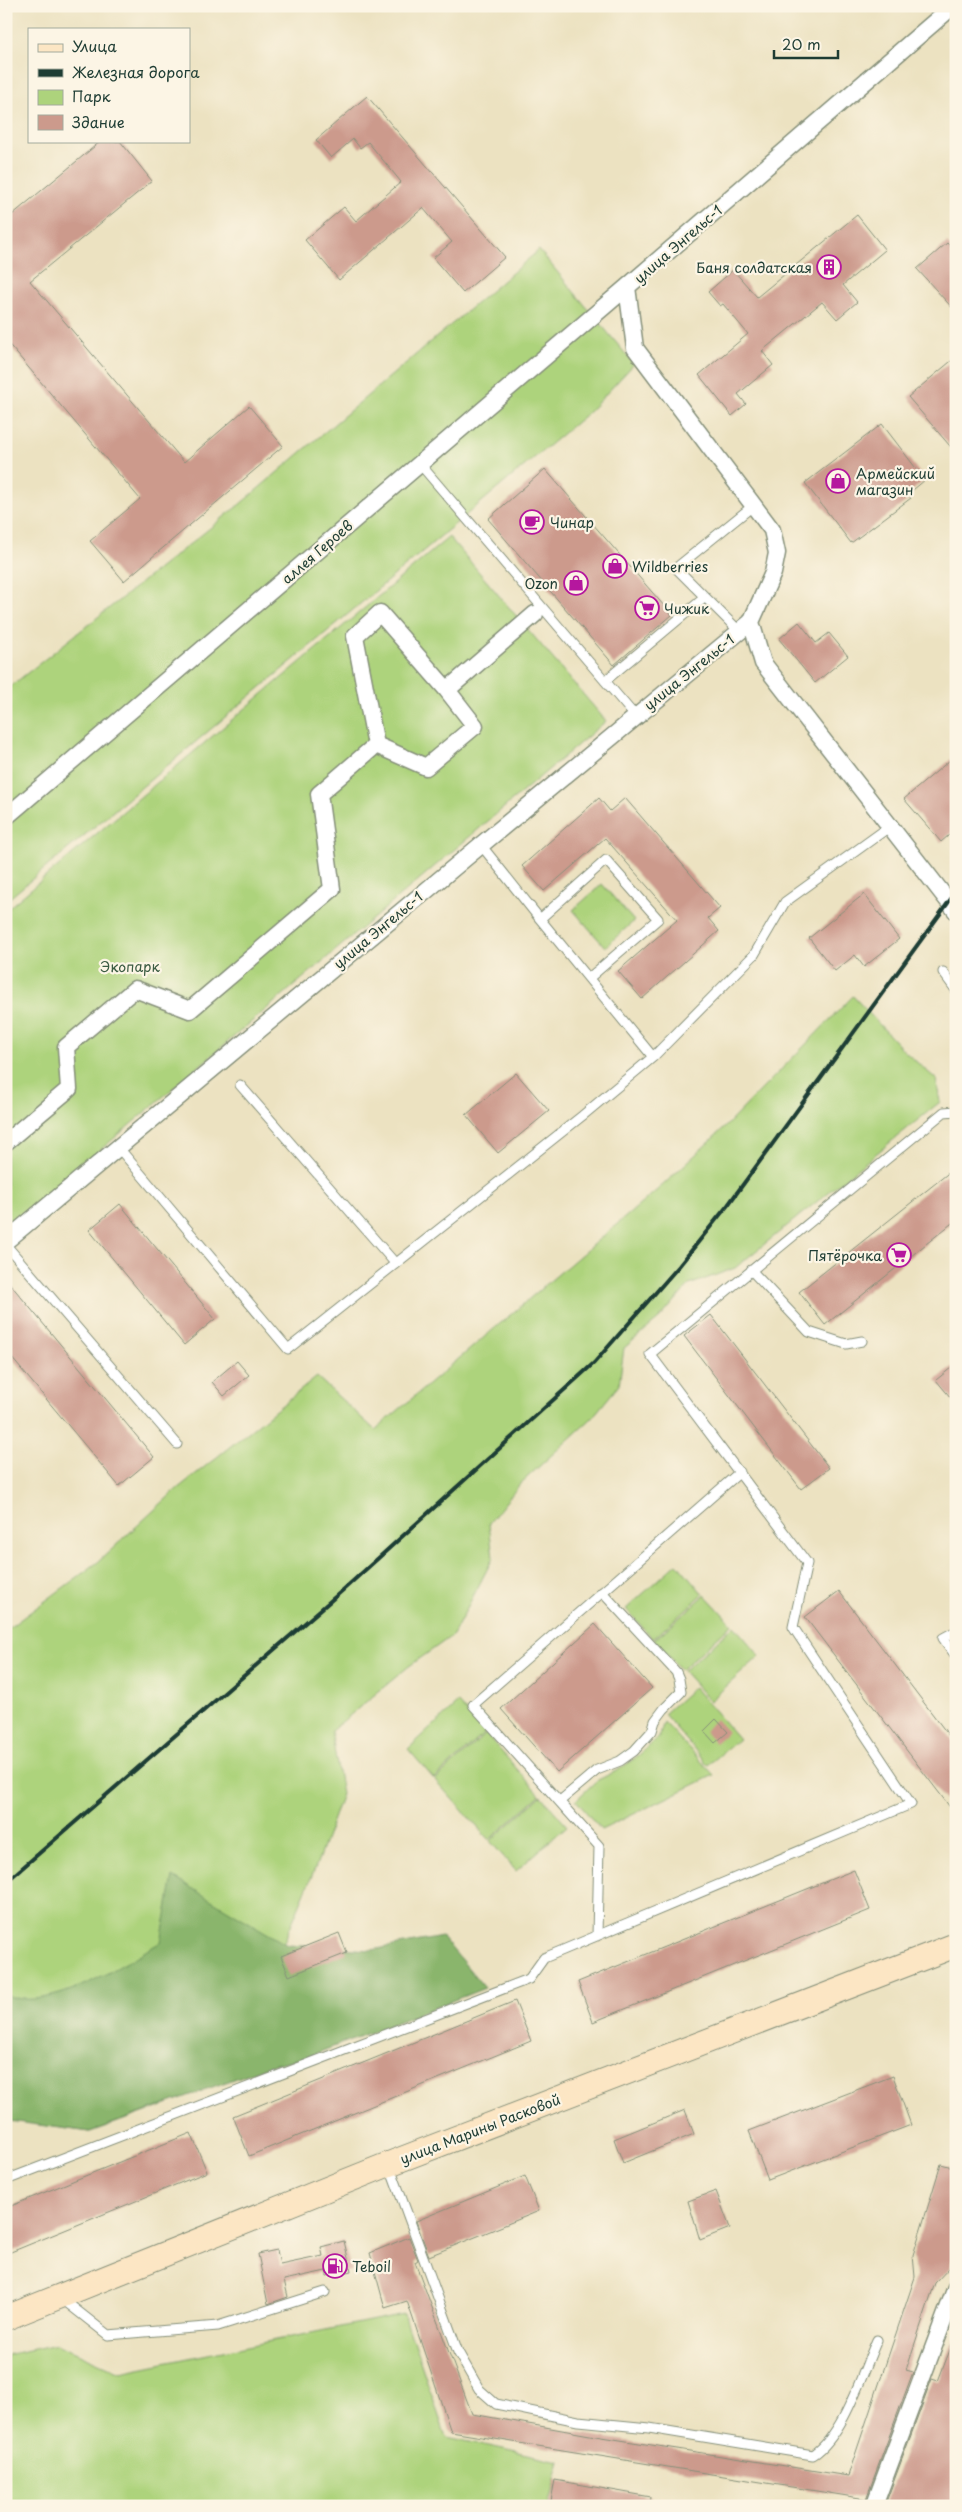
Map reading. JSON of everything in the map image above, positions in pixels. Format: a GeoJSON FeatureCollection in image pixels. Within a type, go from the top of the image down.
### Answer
{"type":"FeatureCollection","features":[{"type":"Feature","properties":{"kind":"main road","name":"улица Марины Расковой"},"geometry":{"type":"LineString","coordinates":[[6,2318],[389,2164],[956,1945]]}},
{"type":"Feature","properties":{"kind":"street","name":"улица Энгельс-1"},"geometry":{"type":"LineString","coordinates":[[6,1241],[745,626],[773,573],[777,553],[772,530],[635,348],[628,287],[953,6]]}},
{"type":"Feature","properties":{"kind":"street","name":"аллея Героев"},"geometry":{"type":"LineString","coordinates":[[6,817],[628,287]]}},
{"type":"Feature","properties":{"kind":"street"},"geometry":{"type":"LineString","coordinates":[[380,613],[448,690],[475,726],[426,767],[376,745],[355,636],[380,613]]}},
{"type":"Feature","properties":{"kind":"street"},"geometry":{"type":"LineString","coordinates":[[448,690],[535,614]]}},
{"type":"Feature","properties":{"kind":"street","name":"улица Энгельс-1"},"geometry":{"type":"LineString","coordinates":[[745,626],[763,663],[956,911]]}},
{"type":"Feature","properties":{"kind":"street"},"geometry":{"type":"LineString","coordinates":[[6,1142],[69,1088],[66,1047],[135,989],[190,1010],[332,889],[319,794],[376,745]]}},
{"type":"Feature","properties":{"kind":"street"},"geometry":{"type":"LineString","coordinates":[[874,2506],[956,2287]]}},
{"type":"Feature","properties":{"kind":"lane"},"geometry":{"type":"LineString","coordinates":[[420,464],[635,716]]}},
{"type":"Feature","properties":{"kind":"lane"},"geometry":{"type":"LineString","coordinates":[[745,626],[704,598],[676,568],[754,505]]}},
{"type":"Feature","properties":{"kind":"lane"},"geometry":{"type":"LineString","coordinates":[[605,680],[704,598]]}},
{"type":"Feature","properties":{"kind":"lane"},"geometry":{"type":"LineString","coordinates":[[118,1147],[288,1349],[582,1116],[653,1057],[754,956],[785,902],[889,826]]}},
{"type":"Feature","properties":{"kind":"lane"},"geometry":{"type":"LineString","coordinates":[[481,844],[653,1057]]}},
{"type":"Feature","properties":{"kind":"lane"},"geometry":{"type":"LineString","coordinates":[[540,919],[606,860],[658,919],[589,978]]}},
{"type":"Feature","properties":{"kind":"lane"},"geometry":{"type":"LineString","coordinates":[[943,972],[956,990]]}},
{"type":"Feature","properties":{"kind":"lane"},"geometry":{"type":"LineString","coordinates":[[240,1085],[395,1263]]}},
{"type":"Feature","properties":{"kind":"lane"},"geometry":{"type":"LineString","coordinates":[[6,2180],[529,1979],[544,1958],[911,1804],[793,1627],[807,1563],[650,1354],[944,1112],[956,1111]]}},
{"type":"Feature","properties":{"kind":"lane"},"geometry":{"type":"LineString","coordinates":[[6,1245],[177,1444]]}},
{"type":"Feature","properties":{"kind":"lane"},"geometry":{"type":"LineString","coordinates":[[752,1270],[809,1332],[846,1344],[862,1341]]}},
{"type":"Feature","properties":{"kind":"lane"},"geometry":{"type":"LineString","coordinates":[[597,1936],[599,1846],[560,1800],[473,1705],[740,1472]]}},
{"type":"Feature","properties":{"kind":"lane"},"geometry":{"type":"LineString","coordinates":[[560,1800],[597,1770],[620,1761],[634,1751],[652,1731],[655,1721],[664,1709],[680,1692],[679,1679],[676,1672],[602,1592]]}},
{"type":"Feature","properties":{"kind":"lane"},"geometry":{"type":"LineString","coordinates":[[956,1631],[943,1638],[956,1656]]}},
{"type":"Feature","properties":{"kind":"lane"},"geometry":{"type":"LineString","coordinates":[[389,2164],[458,2352],[479,2389],[496,2404],[578,2421],[649,2428],[813,2455],[823,2448],[842,2420],[877,2340]]}},
{"type":"Feature","properties":{"kind":"lane"},"geometry":{"type":"LineString","coordinates":[[59,2296],[108,2335],[218,2326],[325,2292]]}},
{"type":"Feature","properties":{"kind":"green space"},"geometry":{"type":"Polygon","coordinates":[[[539,250],[634,364],[590,411],[6,901],[6,690],[239,505],[539,250]]]}},
{"type":"Feature","properties":{"kind":"green space","name":"Экопарк"},"geometry":{"type":"Polygon","coordinates":[[[449,537],[606,721],[6,1230],[6,910],[449,537]]]}},
{"type":"Feature","properties":{"kind":"green space"},"geometry":{"type":"Polygon","coordinates":[[[602,884],[634,921],[605,947],[573,910],[602,884]]]}},
{"type":"Feature","properties":{"kind":"green space"},"geometry":{"type":"Polygon","coordinates":[[[853,996],[904,1051],[936,1079],[940,1102],[735,1268],[689,1285],[660,1318],[624,1348],[619,1385],[591,1419],[520,1484],[489,1523],[493,1558],[453,1635],[408,1667],[331,1731],[342,1794],[316,1866],[273,1968],[163,2106],[90,2132],[6,2120],[6,1630],[98,1562],[177,1489],[317,1377],[375,1430],[663,1185],[726,1126],[853,996]]]}},
{"type":"Feature","properties":{"kind":"green space"},"geometry":{"type":"Polygon","coordinates":[[[677,1563],[703,1594],[653,1639],[626,1609],[677,1563]]]}},
{"type":"Feature","properties":{"kind":"green space"},"geometry":{"type":"Polygon","coordinates":[[[705,1595],[732,1624],[681,1670],[654,1640],[705,1595]]]}},
{"type":"Feature","properties":{"kind":"green space"},"geometry":{"type":"Polygon","coordinates":[[[734,1626],[760,1656],[710,1701],[683,1671],[734,1626]]]}},
{"type":"Feature","properties":{"kind":"green space"},"geometry":{"type":"Polygon","coordinates":[[[694,1687],[739,1739],[708,1765],[664,1714],[694,1687]]]}},
{"type":"Feature","properties":{"kind":"green space"},"geometry":{"type":"Polygon","coordinates":[[[458,1703],[485,1733],[434,1779],[408,1749],[458,1703]]]}},
{"type":"Feature","properties":{"kind":"green space"},"geometry":{"type":"Polygon","coordinates":[[[664,1722],[714,1775],[601,1830],[576,1800],[596,1781],[620,1769],[639,1755],[659,1737],[664,1722]]]}},
{"type":"Feature","properties":{"kind":"green space"},"geometry":{"type":"Polygon","coordinates":[[[486,1734],[540,1795],[489,1840],[435,1780],[486,1734]]]}},
{"type":"Feature","properties":{"kind":"green space"},"geometry":{"type":"Polygon","coordinates":[[[541,1796],[567,1826],[516,1871],[490,1841],[541,1796]]]}},
{"type":"Feature","properties":{"kind":"green space"},"geometry":{"type":"Polygon","coordinates":[[[173,1877],[287,1945],[372,1950],[442,1937],[485,1988],[307,2057],[275,2064],[90,2132],[9,2121],[6,2118],[6,1995],[24,1999],[44,1998],[65,1992],[86,1984],[161,1942],[173,1877]]]}},
{"type":"Feature","properties":{"kind":"green space"},"geometry":{"type":"Polygon","coordinates":[[[404,2314],[446,2437],[560,2461],[548,2506],[6,2506],[6,2355],[57,2344],[120,2372],[404,2314]]]}},
{"type":"Feature","properties":{"kind":"building"},"geometry":{"type":"Polygon","coordinates":[[[367,96],[505,257],[463,293],[433,258],[452,242],[423,208],[339,280],[305,240],[344,207],[356,221],[401,182],[368,142],[360,148],[353,139],[331,158],[316,140],[367,96]]]}},
{"type":"Feature","properties":{"kind":"building"},"geometry":{"type":"Polygon","coordinates":[[[100,142],[121,142],[152,181],[30,281],[184,462],[249,406],[283,446],[124,581],[90,541],[140,499],[6,341],[6,220],[100,142]]]}},
{"type":"Feature","properties":{"kind":"building","name":"Баня солдатская"},"geometry":{"type":"Polygon","coordinates":[[[857,215],[885,250],[843,285],[857,302],[837,319],[822,302],[762,351],[773,365],[738,394],[746,404],[732,416],[699,375],[748,334],[723,304],[720,306],[708,292],[733,270],[757,297],[857,215]]]}},
{"type":"Feature","properties":{"kind":"building"},"geometry":{"type":"Polygon","coordinates":[[[947,243],[956,252],[956,312],[917,269],[947,243]]]}},
{"type":"Feature","properties":{"kind":"building"},"geometry":{"type":"Polygon","coordinates":[[[956,357],[956,453],[908,397],[956,357]]]}},
{"type":"Feature","properties":{"kind":"building"},"geometry":{"type":"Polygon","coordinates":[[[882,424],[925,480],[908,494],[911,498],[851,543],[805,483],[882,424]]]}},
{"type":"Feature","properties":{"kind":"building"},"geometry":{"type":"Polygon","coordinates":[[[545,469],[672,615],[614,665],[488,519],[545,469]]]}},
{"type":"Feature","properties":{"kind":"building"},"geometry":{"type":"Polygon","coordinates":[[[799,622],[816,643],[829,633],[848,656],[815,683],[779,639],[799,622]]]}},
{"type":"Feature","properties":{"kind":"building"},"geometry":{"type":"Polygon","coordinates":[[[956,755],[956,829],[941,842],[904,799],[956,755]]]}},
{"type":"Feature","properties":{"kind":"building"},"geometry":{"type":"Polygon","coordinates":[[[599,798],[610,811],[625,798],[720,908],[708,918],[719,931],[642,999],[618,971],[677,920],[605,838],[544,891],[522,866],[599,798]]]}},
{"type":"Feature","properties":{"kind":"building"},"geometry":{"type":"Polygon","coordinates":[[[864,894],[899,939],[864,967],[855,955],[835,971],[809,938],[864,894]]]}},
{"type":"Feature","properties":{"kind":"building"},"geometry":{"type":"Polygon","coordinates":[[[516,1073],[549,1111],[498,1153],[466,1115],[516,1073]]]}},
{"type":"Feature","properties":{"kind":"building"},"geometry":{"type":"Polygon","coordinates":[[[956,1167],[956,1220],[825,1325],[799,1292],[956,1167]]]}},
{"type":"Feature","properties":{"kind":"building"},"geometry":{"type":"Polygon","coordinates":[[[120,1204],[215,1319],[184,1345],[89,1230],[120,1204]]]}},
{"type":"Feature","properties":{"kind":"building"},"geometry":{"type":"Polygon","coordinates":[[[6,1279],[154,1457],[119,1486],[6,1351],[6,1279]]]}},
{"type":"Feature","properties":{"kind":"building"},"geometry":{"type":"Polygon","coordinates":[[[711,1315],[829,1468],[801,1489],[684,1336],[711,1315]]]}},
{"type":"Feature","properties":{"kind":"building"},"geometry":{"type":"Polygon","coordinates":[[[237,1361],[249,1375],[224,1396],[212,1382],[237,1361]]]}},
{"type":"Feature","properties":{"kind":"building"},"geometry":{"type":"Polygon","coordinates":[[[956,1364],[956,1404],[936,1380],[956,1364]]]}},
{"type":"Feature","properties":{"kind":"building"},"geometry":{"type":"Polygon","coordinates":[[[839,1591],[956,1745],[956,1815],[805,1617],[839,1591]]]}},
{"type":"Feature","properties":{"kind":"building"},"geometry":{"type":"Polygon","coordinates":[[[595,1624],[652,1688],[557,1772],[501,1709],[595,1624]]]}},
{"type":"Feature","properties":{"kind":"building"},"geometry":{"type":"Polygon","coordinates":[[[716,1719],[728,1732],[715,1743],[704,1731],[716,1719]]]}},
{"type":"Feature","properties":{"kind":"building"},"geometry":{"type":"Polygon","coordinates":[[[854,1870],[870,1910],[593,2022],[578,1982],[854,1870]]]}},
{"type":"Feature","properties":{"kind":"building"},"geometry":{"type":"Polygon","coordinates":[[[339,1933],[347,1953],[289,1976],[281,1956],[339,1933]]]}},
{"type":"Feature","properties":{"kind":"building"},"geometry":{"type":"Polygon","coordinates":[[[515,2001],[531,2041],[249,2156],[233,2116],[515,2001]]]}},
{"type":"Feature","properties":{"kind":"building"},"geometry":{"type":"Polygon","coordinates":[[[893,2076],[911,2125],[768,2180],[749,2131],[893,2076]]]}},
{"type":"Feature","properties":{"kind":"building"},"geometry":{"type":"Polygon","coordinates":[[[685,2110],[694,2134],[623,2163],[614,2139],[685,2110]]]}},
{"type":"Feature","properties":{"kind":"building"},"geometry":{"type":"Polygon","coordinates":[[[191,2133],[207,2172],[6,2254],[6,2208],[191,2133]]]}},
{"type":"Feature","properties":{"kind":"building"},"geometry":{"type":"Polygon","coordinates":[[[941,2164],[956,2168],[956,2248],[950,2267],[935,2283],[906,2370],[913,2372],[866,2499],[451,2432],[407,2301],[385,2308],[370,2253],[409,2237],[418,2260],[415,2262],[472,2414],[601,2437],[848,2476],[915,2277],[913,2255],[941,2164]]]}},
{"type":"Feature","properties":{"kind":"building"},"geometry":{"type":"Polygon","coordinates":[[[525,2176],[539,2211],[429,2256],[416,2221],[525,2176]]]}},
{"type":"Feature","properties":{"kind":"building"},"geometry":{"type":"Polygon","coordinates":[[[716,2191],[730,2228],[700,2240],[688,2201],[716,2191]]]}},
{"type":"Feature","properties":{"kind":"building"},"geometry":{"type":"Polygon","coordinates":[[[344,2241],[351,2271],[327,2276],[326,2271],[284,2280],[288,2297],[268,2304],[258,2254],[277,2250],[280,2265],[323,2256],[321,2247],[344,2241]]]}},
{"type":"Feature","properties":{"kind":"building"},"geometry":{"type":"Polygon","coordinates":[[[955,2337],[956,2506],[890,2506],[891,2503],[886,2502],[932,2379],[938,2381],[955,2337]]]}},
{"type":"Feature","properties":{"kind":"building"},"geometry":{"type":"Polygon","coordinates":[[[555,2480],[651,2497],[650,2506],[550,2506],[555,2480]]]}},
{"type":"Feature","properties":{"kind":"railway"},"geometry":{"type":"LineString","coordinates":[[6,1882],[343,1590],[594,1363],[679,1266],[728,1205],[956,892]]}},
{"type":"Feature","properties":{"kind":"place","name":"Баня солдатская"},"geometry":{"type":"Point","coordinates":[829,267]}},
{"type":"Feature","properties":{"kind":"place","name":"Армейский магазин"},"geometry":{"type":"Point","coordinates":[838,481]}},
{"type":"Feature","properties":{"kind":"place","name":"Чинар"},"geometry":{"type":"Point","coordinates":[532,522]}},
{"type":"Feature","properties":{"kind":"place","name":"Wildberries"},"geometry":{"type":"Point","coordinates":[615,566]}},
{"type":"Feature","properties":{"kind":"place","name":"Ozon"},"geometry":{"type":"Point","coordinates":[576,583]}},
{"type":"Feature","properties":{"kind":"place","name":"Чижик"},"geometry":{"type":"Point","coordinates":[647,608]}},
{"type":"Feature","properties":{"kind":"place","name":"Пятёрочка"},"geometry":{"type":"Point","coordinates":[899,1255]}},
{"type":"Feature","properties":{"kind":"place","name":"Teboil"},"geometry":{"type":"Point","coordinates":[335,2266]}}]}
